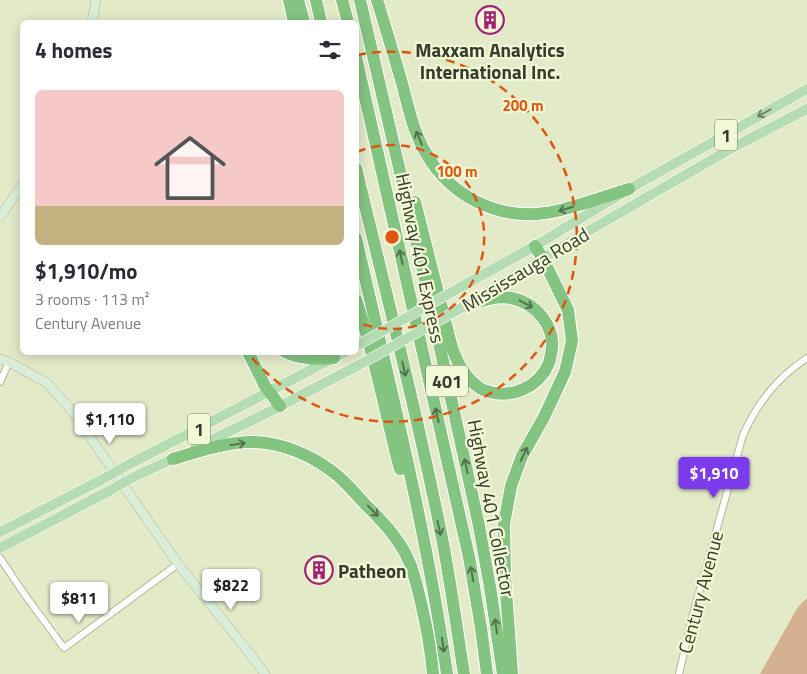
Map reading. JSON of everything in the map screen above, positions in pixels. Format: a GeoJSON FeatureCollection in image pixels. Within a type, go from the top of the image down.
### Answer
{"type":"FeatureCollection","features":[{"type":"Feature","properties":{"kind":"highway"},"geometry":{"type":"LineString","coordinates":[[289,0],[294,20]]}},
{"type":"Feature","properties":{"kind":"highway"},"geometry":{"type":"LineString","coordinates":[[298,0],[303,20]]}},
{"type":"Feature","properties":{"kind":"highway"},"geometry":{"type":"LineString","coordinates":[[316,0],[321,20]]}},
{"type":"Feature","properties":{"kind":"highway"},"geometry":{"type":"LineString","coordinates":[[342,0],[347,20]]}},
{"type":"Feature","properties":{"kind":"highway","name":"Highway 401 Collector"},"geometry":{"type":"LineString","coordinates":[[360,0],[425,280],[479,526],[490,587],[502,674]]}},
{"type":"Feature","properties":{"kind":"highway"},"geometry":{"type":"LineString","coordinates":[[377,0],[418,139],[434,166],[460,192],[486,206],[515,213],[533,214],[558,211],[629,189]]}},
{"type":"Feature","properties":{"kind":"highway","name":"Highway 401 Express"},"geometry":{"type":"LineString","coordinates":[[359,70],[469,556],[482,628],[487,674]]}},
{"type":"Feature","properties":{"kind":"highway"},"geometry":{"type":"LineString","coordinates":[[380,91],[418,212],[454,355],[464,374],[480,389],[499,394],[517,392],[535,383],[548,365],[553,346],[549,328],[538,312],[524,302],[510,297],[489,298],[463,307]]}},
{"type":"Feature","properties":{"kind":"highway","name":"401"},"geometry":{"type":"LineString","coordinates":[[359,180],[409,387],[443,543],[464,674]]}},
{"type":"Feature","properties":{"kind":"highway"},"geometry":{"type":"LineString","coordinates":[[512,674],[505,577],[504,524],[511,486],[522,456],[544,417],[565,372],[572,341],[568,310],[543,258],[535,246]]}},
{"type":"Feature","properties":{"kind":"highway"},"geometry":{"type":"LineString","coordinates":[[359,251],[421,522],[447,674]]}},
{"type":"Feature","properties":{"kind":"highway"},"geometry":{"type":"LineString","coordinates":[[359,309],[377,370],[399,464],[436,602]]}},
{"type":"Feature","properties":{"kind":"highway"},"geometry":{"type":"LineString","coordinates":[[250,355],[269,392],[280,406]]}},
{"type":"Feature","properties":{"kind":"highway"},"geometry":{"type":"LineString","coordinates":[[290,355],[309,359],[339,355]]}},
{"type":"Feature","properties":{"kind":"highway"},"geometry":{"type":"LineString","coordinates":[[173,459],[221,446],[251,442],[274,444],[318,461],[338,476],[382,521],[409,560],[418,588],[430,643],[433,674]]}},
{"type":"Feature","properties":{"kind":"main road","name":"Mississauga Road"},"geometry":{"type":"LineString","coordinates":[[359,344],[535,246],[629,189],[807,89]]}},
{"type":"Feature","properties":{"kind":"main road","name":"Mississauga Road"},"geometry":{"type":"LineString","coordinates":[[0,548],[134,477],[359,365],[463,307],[578,236],[732,148],[807,108]]}},
{"type":"Feature","properties":{"kind":"main road","name":"1"},"geometry":{"type":"LineString","coordinates":[[0,532],[339,355]]}},
{"type":"Feature","properties":{"kind":"street"},"geometry":{"type":"LineString","coordinates":[[92,20],[96,0]]}},
{"type":"Feature","properties":{"kind":"street"},"geometry":{"type":"LineString","coordinates":[[0,217],[20,188]]}},
{"type":"Feature","properties":{"kind":"street","name":"Century Avenue"},"geometry":{"type":"LineString","coordinates":[[679,674],[693,614],[743,435],[765,395],[789,371],[807,358]]}},
{"type":"Feature","properties":{"kind":"street"},"geometry":{"type":"LineString","coordinates":[[0,382],[4,360],[47,383],[72,411],[178,564],[265,674]]}},
{"type":"Feature","properties":{"kind":"street"},"geometry":{"type":"LineString","coordinates":[[0,558],[64,648],[178,564]]}},
{"type":"Feature","properties":{"kind":"shaded area"},"geometry":{"type":"Polygon","coordinates":[[[807,598],[807,674],[760,674],[798,607],[807,598]]]}},
{"type":"Feature","properties":{"kind":"place","name":"Maxxam Analytics International Inc."},"geometry":{"type":"Point","coordinates":[490,20]}},
{"type":"Feature","properties":{"kind":"place","name":"Patheon"},"geometry":{"type":"Point","coordinates":[319,570]}}]}
